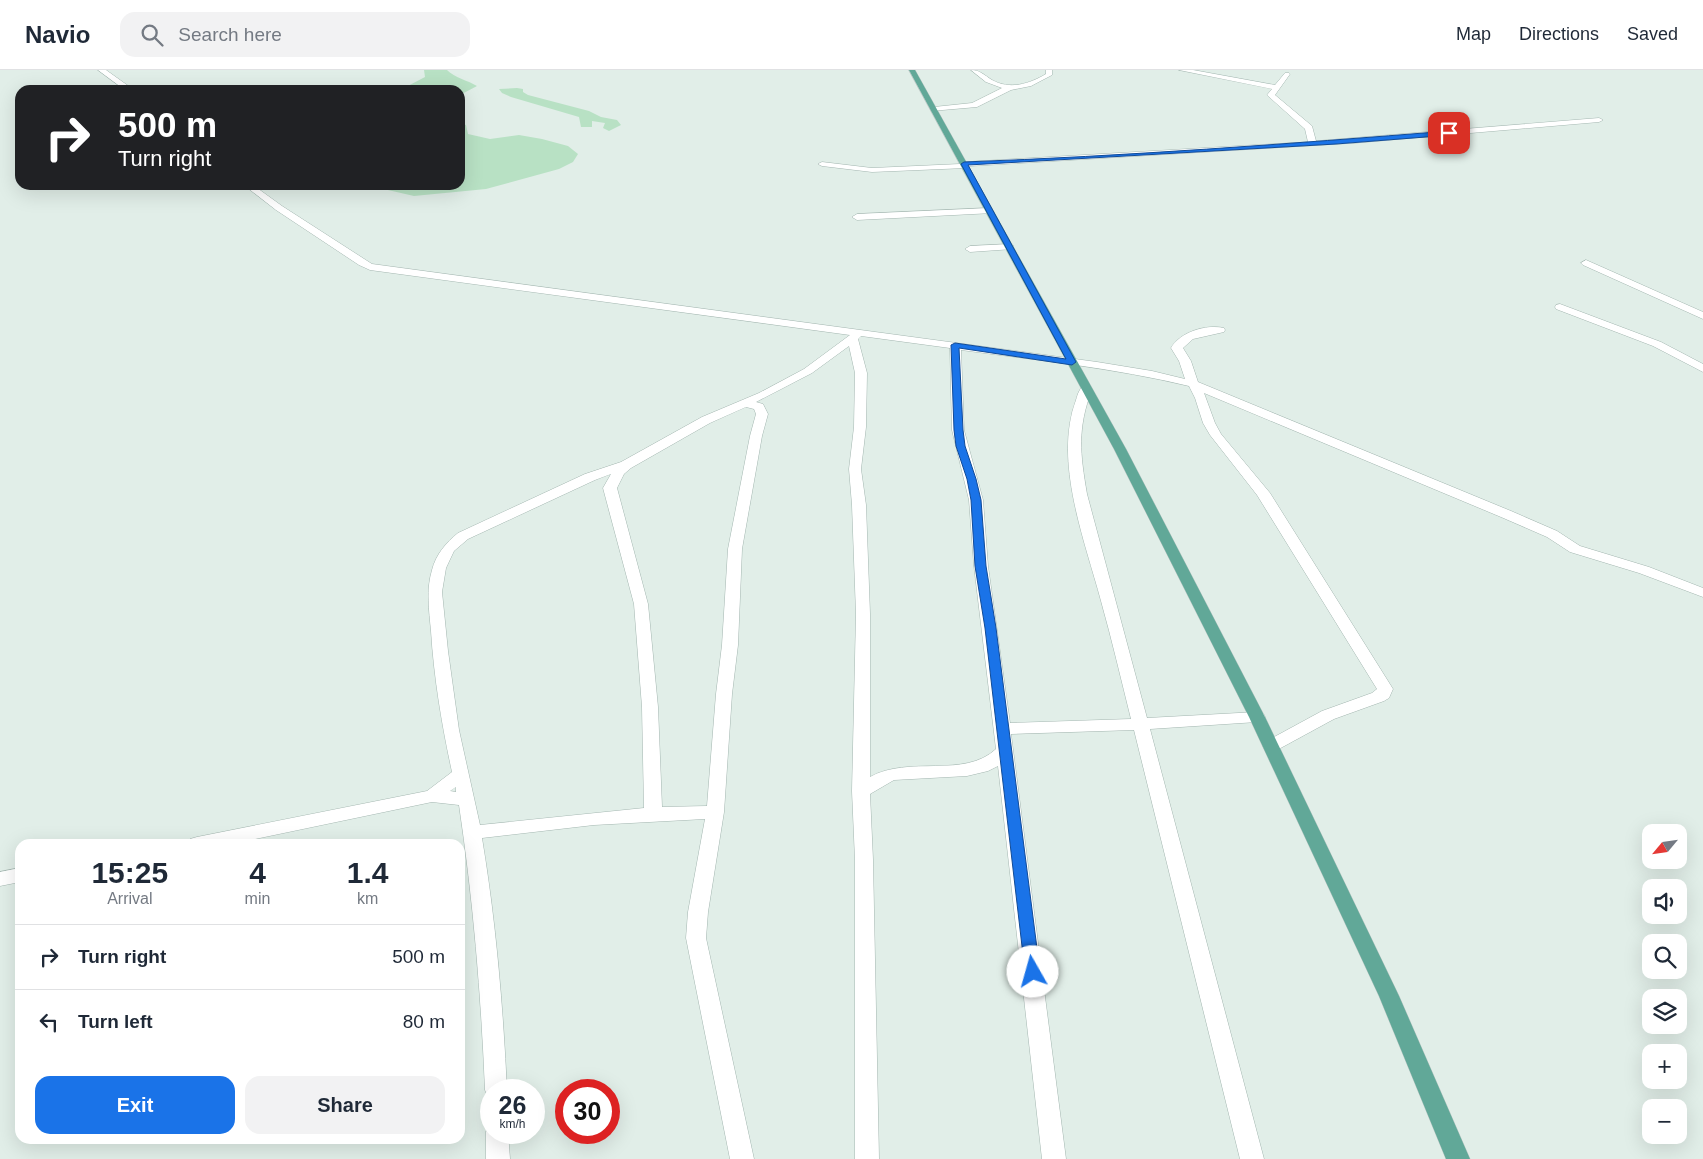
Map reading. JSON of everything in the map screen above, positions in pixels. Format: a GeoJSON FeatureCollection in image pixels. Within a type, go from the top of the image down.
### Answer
{"type":"FeatureCollection","features":[{"type":"Feature","properties":{"kind":"main road"},"geometry":{"type":"LineString","coordinates":[[912,70],[1124,458],[1257,717],[1389,996],[1458,1159]]}},
{"type":"Feature","properties":{"kind":"street"},"geometry":{"type":"LineString","coordinates":[[101,70],[123,85]]}},
{"type":"Feature","properties":{"kind":"street"},"geometry":{"type":"LineString","coordinates":[[974,70],[991,82],[1010,87],[1032,85],[1049,75],[1049,70]]}},
{"type":"Feature","properties":{"kind":"street"},"geometry":{"type":"LineString","coordinates":[[1182,70],[1278,88]]}},
{"type":"Feature","properties":{"kind":"street"},"geometry":{"type":"LineString","coordinates":[[1287,74],[1271,95],[1309,128],[1312,144]]}},
{"type":"Feature","properties":{"kind":"street"},"geometry":{"type":"LineString","coordinates":[[934,109],[974,105],[1010,87]]}},
{"type":"Feature","properties":{"kind":"street"},"geometry":{"type":"LineString","coordinates":[[822,164],[872,170],[1037,161],[1312,144],[1599,120]]}},
{"type":"Feature","properties":{"kind":"street"},"geometry":{"type":"LineString","coordinates":[[255,190],[370,267],[856,336],[955,345],[1152,374],[1193,384],[1506,514],[1552,534],[1575,549],[1644,570],[1703,593]]}},
{"type":"Feature","properties":{"kind":"street"},"geometry":{"type":"LineString","coordinates":[[857,217],[990,211]]}},
{"type":"Feature","properties":{"kind":"street"},"geometry":{"type":"LineString","coordinates":[[970,249],[1010,247]]}},
{"type":"Feature","properties":{"kind":"street"},"geometry":{"type":"LineString","coordinates":[[1586,263],[1703,316]]}},
{"type":"Feature","properties":{"kind":"street"},"geometry":{"type":"LineString","coordinates":[[1560,307],[1657,344],[1703,369]]}},
{"type":"Feature","properties":{"kind":"street"},"geometry":{"type":"LineString","coordinates":[[1220,330],[1185,338],[1179,342],[1177,348],[1188,368],[1209,423],[1216,435],[1263,493],[1385,689],[1383,694],[1378,697],[1328,715],[1271,746]]}},
{"type":"Feature","properties":{"kind":"street"},"geometry":{"type":"LineString","coordinates":[[496,1079],[494,1025],[480,883],[467,799],[450,730],[440,652],[436,592],[439,568],[448,549],[463,536],[590,477],[626,465],[706,420],[763,395],[808,371],[856,336]]}},
{"type":"Feature","properties":{"kind":"street"},"geometry":{"type":"LineString","coordinates":[[856,336],[861,373],[860,427],[854,469],[859,513],[863,614],[861,791],[864,860],[867,1159]]}},
{"type":"Feature","properties":{"kind":"street"},"geometry":{"type":"LineString","coordinates":[[955,345],[958,430],[976,500],[981,566],[1003,729],[1054,1159]]}},
{"type":"Feature","properties":{"kind":"street"},"geometry":{"type":"LineString","coordinates":[[1086,389],[1080,400],[1074,455],[1077,476],[1093,545],[1252,1159]]}},
{"type":"Feature","properties":{"kind":"street"},"geometry":{"type":"LineString","coordinates":[[742,1159],[696,938],[698,912],[715,812],[724,694],[730,645],[735,549],[756,436],[762,414],[759,407],[745,403]]}},
{"type":"Feature","properties":{"kind":"street"},"geometry":{"type":"LineString","coordinates":[[610,488],[619,472],[626,465]]}},
{"type":"Feature","properties":{"kind":"street"},"geometry":{"type":"LineString","coordinates":[[590,477],[604,480],[610,488],[641,604],[650,707],[653,814]]}},
{"type":"Feature","properties":{"kind":"street"},"geometry":{"type":"LineString","coordinates":[[1003,729],[1257,717]]}},
{"type":"Feature","properties":{"kind":"street"},"geometry":{"type":"LineString","coordinates":[[861,791],[875,781],[891,774],[912,771],[956,770],[990,764],[999,758],[1004,750]]}},
{"type":"Feature","properties":{"kind":"street"},"geometry":{"type":"LineString","coordinates":[[432,796],[460,775]]}},
{"type":"Feature","properties":{"kind":"street"},"geometry":{"type":"LineString","coordinates":[[221,839],[432,796],[467,799]]}},
{"type":"Feature","properties":{"kind":"street"},"geometry":{"type":"LineString","coordinates":[[472,833],[553,822],[653,814],[715,812]]}},
{"type":"Feature","properties":{"kind":"street"},"geometry":{"type":"LineString","coordinates":[[0,879],[15,876]]}},
{"type":"Feature","properties":{"kind":"street"},"geometry":{"type":"LineString","coordinates":[[497,1144],[498,1159]]}},
{"type":"Feature","properties":{"kind":"green space"},"geometry":{"type":"Polygon","coordinates":[[[424,70],[447,70],[477,86],[465,92],[465,85],[410,85],[425,77],[424,70]]]}},
{"type":"Feature","properties":{"kind":"green space"},"geometry":{"type":"Polygon","coordinates":[[[499,89],[523,89],[523,92],[528,95],[617,120],[621,125],[609,131],[603,128],[605,123],[592,121],[592,127],[581,127],[579,117],[511,97],[502,93],[499,89]]]}},
{"type":"Feature","properties":{"kind":"green space"},"geometry":{"type":"Polygon","coordinates":[[[465,125],[468,134],[490,139],[519,135],[542,139],[568,146],[578,154],[573,162],[559,169],[486,189],[414,196],[388,190],[465,190],[465,125]]]}},
{"type":"Feature","properties":{"kind":"route"},"geometry":{"type":"LineString","coordinates":[[1033,972],[981,566],[976,500],[958,430],[959,412],[954,362],[955,345],[1072,362],[964,164],[1336,142],[1449,133]]}}]}
